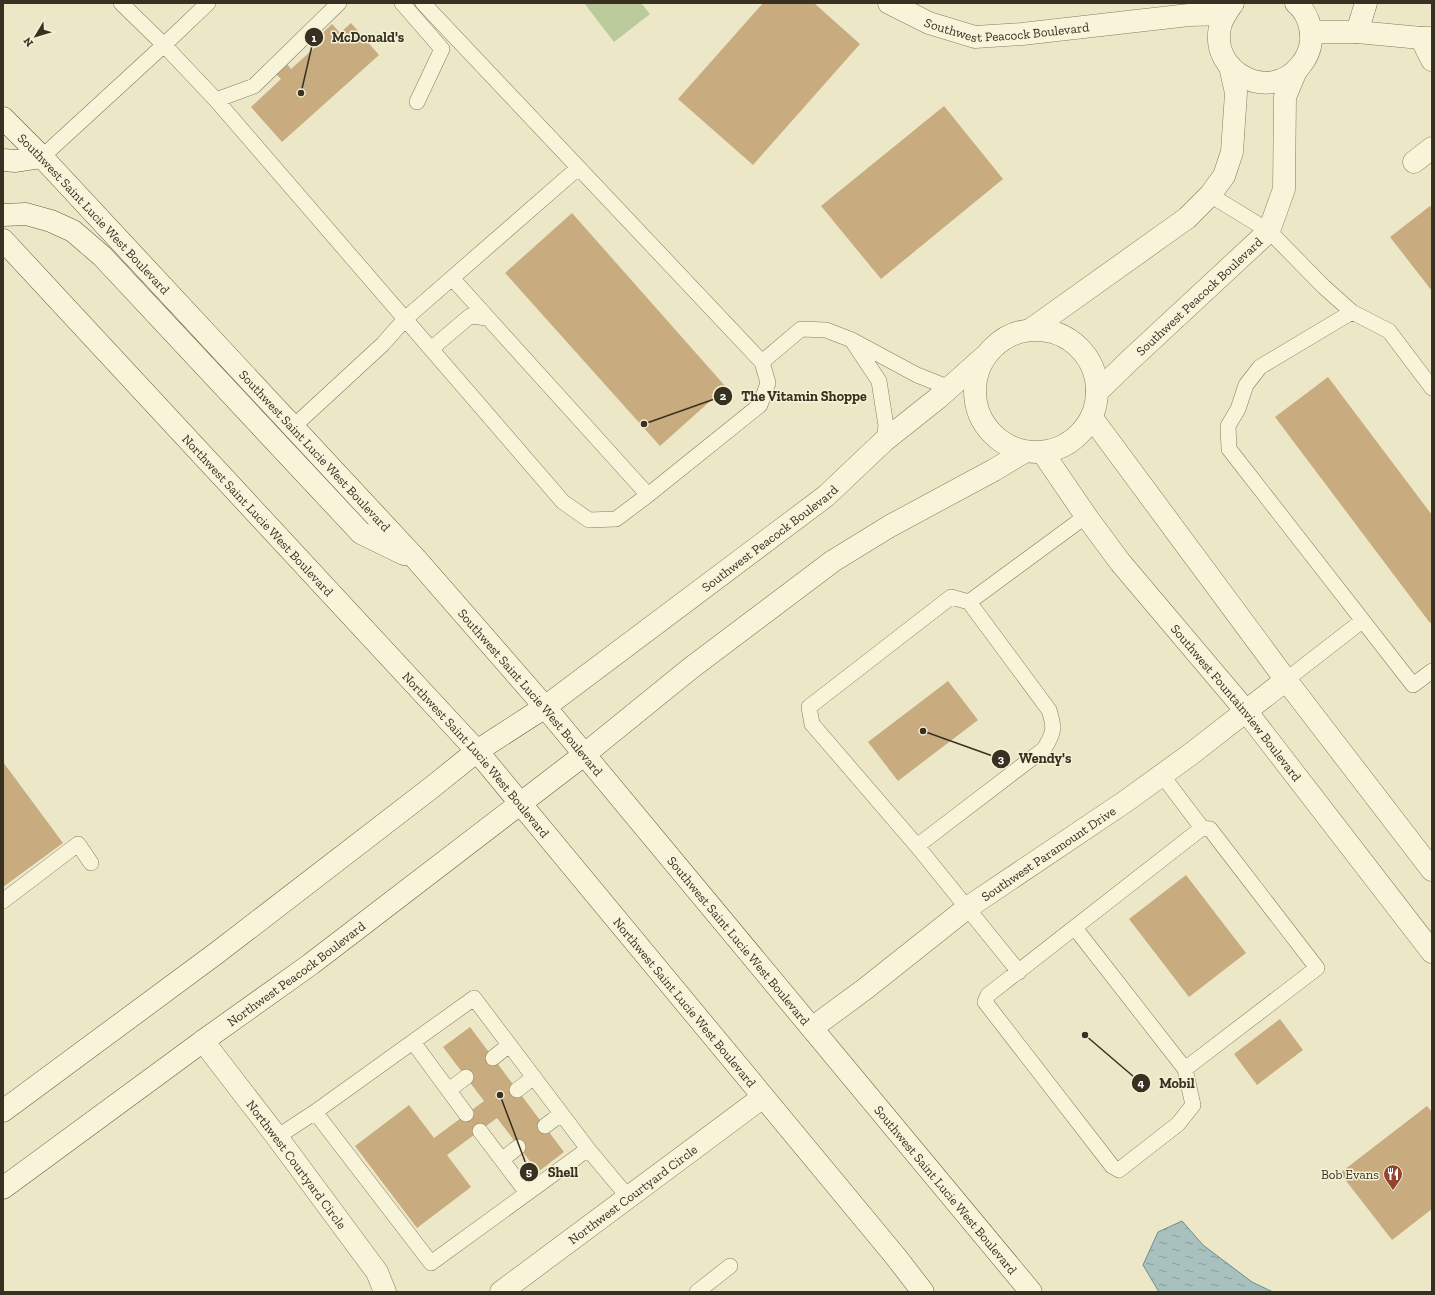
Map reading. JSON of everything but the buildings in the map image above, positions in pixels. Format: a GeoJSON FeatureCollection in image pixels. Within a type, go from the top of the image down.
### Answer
{"type":"FeatureCollection","features":[{"type":"Feature","properties":{"kind":"street","name":"Southwest Peacock Boulevard"},"geometry":{"type":"LineString","coordinates":[[889,3],[929,23],[975,37],[1022,34],[1229,9]]}},
{"type":"Feature","properties":{"kind":"street"},"geometry":{"type":"LineString","coordinates":[[1229,9],[1220,27],[1219,41],[1223,54],[1230,66],[1241,76],[1254,82],[1269,83],[1284,80],[1296,71],[1306,60],[1310,47],[1311,32],[1307,18],[1300,6],[1296,3]]}},
{"type":"Feature","properties":{"kind":"street"},"geometry":{"type":"LineString","coordinates":[[1357,32],[1366,3]]}},
{"type":"Feature","properties":{"kind":"street"},"geometry":{"type":"LineString","coordinates":[[1311,32],[1357,32],[1427,38],[1432,60]]}},
{"type":"Feature","properties":{"kind":"street"},"geometry":{"type":"LineString","coordinates":[[1030,330],[1187,218],[1210,195],[1224,176],[1232,152],[1236,93],[1230,66]]}},
{"type":"Feature","properties":{"kind":"street","name":"Southwest Peacock Boulevard"},"geometry":{"type":"LineString","coordinates":[[1097,392],[1269,231],[1284,189],[1285,97],[1296,71]]}},
{"type":"Feature","properties":{"kind":"street","name":"Southwest Saint Lucie West Boulevard"},"geometry":{"type":"LineString","coordinates":[[3,118],[42,157],[416,559],[585,754],[1031,1292]]}},
{"type":"Feature","properties":{"kind":"street"},"geometry":{"type":"LineString","coordinates":[[1414,162],[1432,148]]}},
{"type":"Feature","properties":{"kind":"street"},"geometry":{"type":"LineString","coordinates":[[3,160],[16,161],[42,157]]}},
{"type":"Feature","properties":{"kind":"street"},"geometry":{"type":"LineString","coordinates":[[3,216],[26,214],[51,221],[73,231],[102,256],[361,533],[416,559]]}},
{"type":"Feature","properties":{"kind":"street","name":"Northwest Saint Lucie West Boulevard"},"geometry":{"type":"LineString","coordinates":[[3,240],[477,751],[896,1257],[923,1292]]}},
{"type":"Feature","properties":{"kind":"street"},"geometry":{"type":"LineString","coordinates":[[585,754],[691,668],[834,561],[890,526],[994,470],[1034,452],[1063,447],[1080,435],[1092,418],[1096,405],[1097,392],[1094,372],[1084,354],[1069,340],[1051,332],[1030,330],[1012,334],[996,343],[984,357],[976,375],[974,396],[979,415],[990,432],[1005,445],[1034,452]]}},
{"type":"Feature","properties":{"kind":"street","name":"Southwest Peacock Boulevard"},"geometry":{"type":"LineString","coordinates":[[545,707],[826,496],[884,442],[950,388],[984,357]]}},
{"type":"Feature","properties":{"kind":"street"},"geometry":{"type":"LineString","coordinates":[[1092,418],[1286,680],[1432,870]]}},
{"type":"Feature","properties":{"kind":"street","name":"Southwest Fountainview Boulevard"},"geometry":{"type":"LineString","coordinates":[[1034,452],[1086,516],[1120,562],[1246,711],[1432,952]]}},
{"type":"Feature","properties":{"kind":"street","name":"Southwest Paramount Drive"},"geometry":{"type":"LineString","coordinates":[[812,1028],[866,989],[967,908],[1126,801],[1286,680]]}},
{"type":"Feature","properties":{"kind":"street"},"geometry":{"type":"LineString","coordinates":[[3,1110],[218,952],[477,751],[545,707]]}},
{"type":"Feature","properties":{"kind":"street","name":"Northwest Peacock Boulevard"},"geometry":{"type":"LineString","coordinates":[[3,1188],[203,1041],[311,964],[585,754]]}},
{"type":"Feature","properties":{"kind":"street","name":"Northwest Courtyard Circle"},"geometry":{"type":"LineString","coordinates":[[203,1041],[277,1137],[377,1272],[386,1292]]}},
{"type":"Feature","properties":{"kind":"street","name":"Northwest Courtyard Circle"},"geometry":{"type":"LineString","coordinates":[[501,1292],[763,1097]]}},
{"type":"Feature","properties":{"kind":"lane"},"geometry":{"type":"LineString","coordinates":[[121,3],[164,45],[216,100],[563,502],[589,520],[616,518],[760,405],[768,383],[762,362],[423,3]]}},
{"type":"Feature","properties":{"kind":"lane"},"geometry":{"type":"LineString","coordinates":[[42,157],[208,3]]}},
{"type":"Feature","properties":{"kind":"lane"},"geometry":{"type":"LineString","coordinates":[[216,100],[254,86],[339,3]]}},
{"type":"Feature","properties":{"kind":"lane"},"geometry":{"type":"LineString","coordinates":[[402,3],[442,49],[417,102]]}},
{"type":"Feature","properties":{"kind":"lane"},"geometry":{"type":"LineString","coordinates":[[293,427],[383,344],[405,319],[578,168]]}},
{"type":"Feature","properties":{"kind":"lane"},"geometry":{"type":"LineString","coordinates":[[1210,195],[1269,231],[1324,287],[1352,312],[1389,331],[1432,388]]}},
{"type":"Feature","properties":{"kind":"lane"},"geometry":{"type":"LineString","coordinates":[[452,278],[648,494]]}},
{"type":"Feature","properties":{"kind":"lane"},"geometry":{"type":"LineString","coordinates":[[1352,312],[1260,367],[1246,385],[1238,409],[1228,426],[1229,449],[1413,685],[1432,671]]}},
{"type":"Feature","properties":{"kind":"lane"},"geometry":{"type":"LineString","coordinates":[[431,349],[470,316],[488,318]]}},
{"type":"Feature","properties":{"kind":"lane"},"geometry":{"type":"LineString","coordinates":[[762,362],[801,329],[826,330],[852,340],[917,375],[950,388]]}},
{"type":"Feature","properties":{"kind":"lane"},"geometry":{"type":"LineString","coordinates":[[852,340],[879,381],[886,426],[884,442]]}},
{"type":"Feature","properties":{"kind":"lane"},"geometry":{"type":"LineString","coordinates":[[969,602],[1086,516]]}},
{"type":"Feature","properties":{"kind":"lane"},"geometry":{"type":"LineString","coordinates":[[917,846],[1044,749],[1052,737],[1054,724],[1049,710],[969,602],[951,598],[809,707],[812,724],[917,846],[1019,972]]}},
{"type":"Feature","properties":{"kind":"lane"},"geometry":{"type":"LineString","coordinates":[[1286,680],[1362,621]]}},
{"type":"Feature","properties":{"kind":"lane"},"geometry":{"type":"LineString","coordinates":[[1162,775],[1202,828]]}},
{"type":"Feature","properties":{"kind":"lane"},"geometry":{"type":"LineString","coordinates":[[1075,928],[1185,1069],[1193,1105],[1178,1124],[1119,1170],[1112,1166],[985,1002],[988,995],[1202,828],[1210,829],[1317,968],[1185,1069]]}},
{"type":"Feature","properties":{"kind":"lane"},"geometry":{"type":"LineString","coordinates":[[3,901],[78,844],[91,863]]}},
{"type":"Feature","properties":{"kind":"lane"},"geometry":{"type":"LineString","coordinates":[[277,1137],[315,1112],[474,998],[588,1149],[628,1197]]}},
{"type":"Feature","properties":{"kind":"lane"},"geometry":{"type":"LineString","coordinates":[[413,1042],[466,1114]]}},
{"type":"Feature","properties":{"kind":"lane"},"geometry":{"type":"LineString","coordinates":[[493,1058],[509,1045]]}},
{"type":"Feature","properties":{"kind":"lane"},"geometry":{"type":"LineString","coordinates":[[449,1090],[466,1077]]}},
{"type":"Feature","properties":{"kind":"lane"},"geometry":{"type":"LineString","coordinates":[[517,1090],[534,1077]]}},
{"type":"Feature","properties":{"kind":"lane"},"geometry":{"type":"LineString","coordinates":[[315,1112],[431,1264],[588,1149]]}},
{"type":"Feature","properties":{"kind":"lane"},"geometry":{"type":"LineString","coordinates":[[545,1126],[561,1114]]}},
{"type":"Feature","properties":{"kind":"lane"},"geometry":{"type":"LineString","coordinates":[[480,1131],[527,1193]]}},
{"type":"Feature","properties":{"kind":"lane"},"geometry":{"type":"LineString","coordinates":[[502,1160],[518,1147]]}},
{"type":"Feature","properties":{"kind":"lane"},"geometry":{"type":"LineString","coordinates":[[697,1292],[730,1266]]}},
{"type":"Feature","properties":{"kind":"green space"},"geometry":{"type":"Polygon","coordinates":[[[584,3],[641,3],[650,14],[614,42],[584,3]]]}},
{"type":"Feature","properties":{"kind":"water"},"geometry":{"type":"Polygon","coordinates":[[[1182,1221],[1203,1245],[1252,1282],[1273,1292],[1159,1292],[1143,1265],[1158,1232],[1182,1221]]]}},
{"type":"Feature","properties":{"kind":"place","name":"McDonald's"},"geometry":{"type":"Point","coordinates":[301,93]}},
{"type":"Feature","properties":{"kind":"place","name":"The Vitamin Shoppe"},"geometry":{"type":"Point","coordinates":[644,424]}},
{"type":"Feature","properties":{"kind":"place","name":"Wendy's"},"geometry":{"type":"Point","coordinates":[923,731]}},
{"type":"Feature","properties":{"kind":"place","name":"Mobil"},"geometry":{"type":"Point","coordinates":[1085,1035]}},
{"type":"Feature","properties":{"kind":"place","name":"Shell"},"geometry":{"type":"Point","coordinates":[500,1095]}},
{"type":"Feature","properties":{"kind":"place","name":"Bob Evans"},"geometry":{"type":"Point","coordinates":[1393,1191]}}]}
